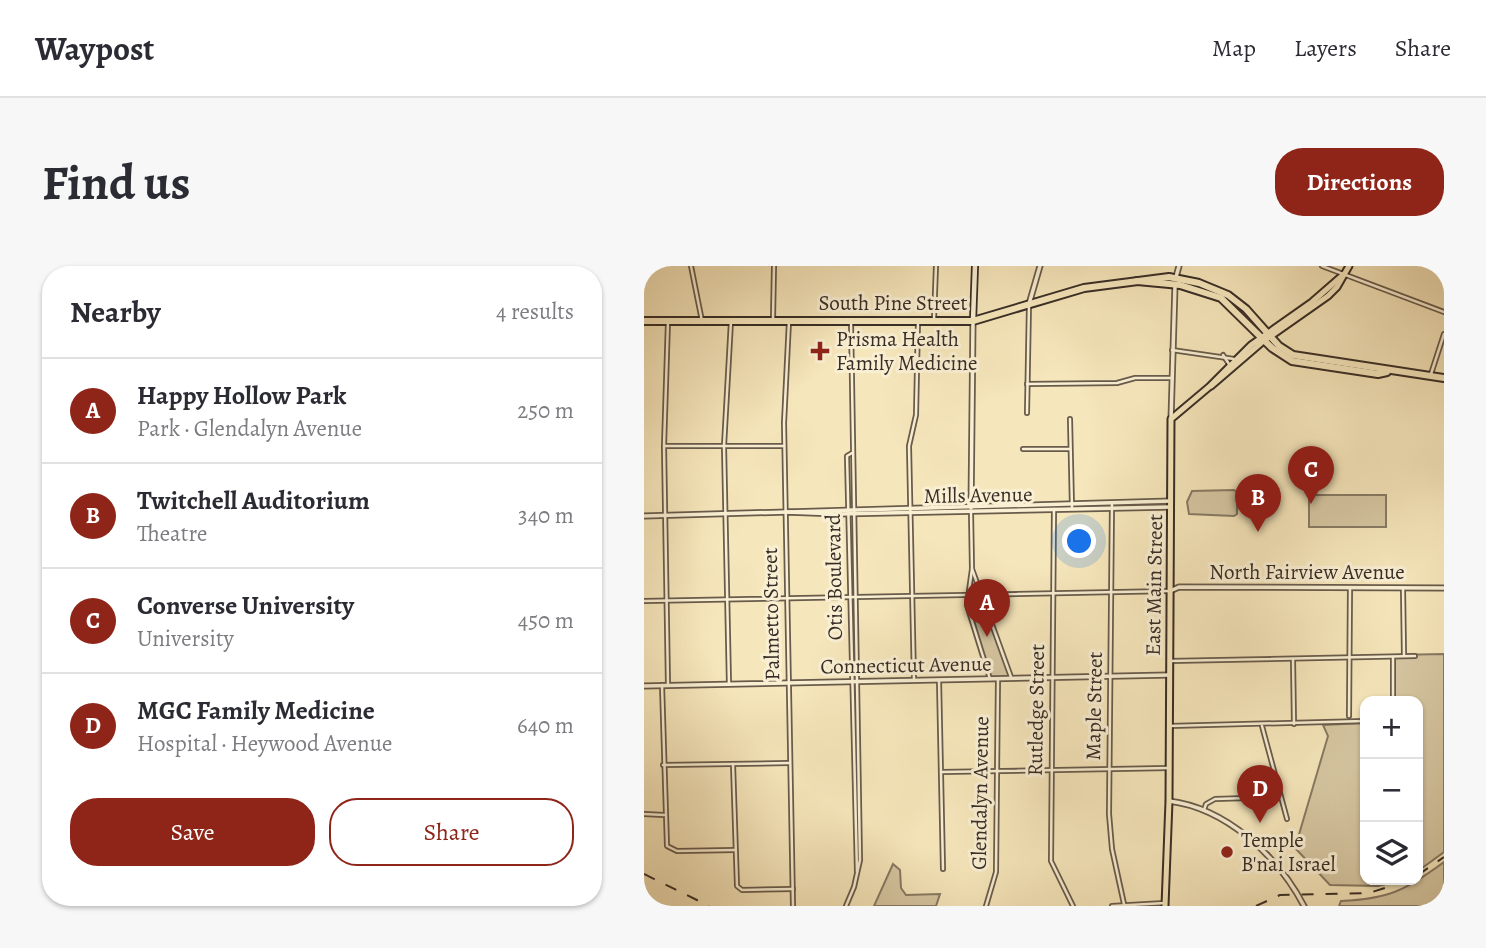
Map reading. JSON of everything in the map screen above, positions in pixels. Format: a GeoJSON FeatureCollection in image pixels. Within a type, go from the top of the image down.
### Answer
{"type":"FeatureCollection","features":[{"type":"Feature","properties":{"kind":"highway","name":"South Pine Street"},"geometry":{"type":"LineString","coordinates":[[644,321],[973,321],[1091,287],[1137,281],[1175,281],[1224,293],[1241,305],[1266,337],[1292,361],[1378,374],[1389,372],[1444,378]]}},
{"type":"Feature","properties":{"kind":"main road"},"geometry":{"type":"LineString","coordinates":[[973,321],[975,266]]}},
{"type":"Feature","properties":{"kind":"main road"},"geometry":{"type":"LineString","coordinates":[[1171,419],[1343,275],[1349,266]]}},
{"type":"Feature","properties":{"kind":"main road"},"geometry":{"type":"LineString","coordinates":[[1231,367],[1235,359],[1266,337]]}},
{"type":"Feature","properties":{"kind":"main road","name":"East Main Street"},"geometry":{"type":"LineString","coordinates":[[1165,905],[1169,801],[1171,419]]}},
{"type":"Feature","properties":{"kind":"street"},"geometry":{"type":"LineString","coordinates":[[691,266],[702,321]]}},
{"type":"Feature","properties":{"kind":"street"},"geometry":{"type":"LineString","coordinates":[[773,321],[774,266]]}},
{"type":"Feature","properties":{"kind":"street"},"geometry":{"type":"LineString","coordinates":[[934,322],[936,266]]}},
{"type":"Feature","properties":{"kind":"street"},"geometry":{"type":"LineString","coordinates":[[1027,413],[1029,304],[1040,266]]}},
{"type":"Feature","properties":{"kind":"street","name":"East Main Street"},"geometry":{"type":"LineString","coordinates":[[1171,419],[1175,281],[1179,266]]}},
{"type":"Feature","properties":{"kind":"street"},"geometry":{"type":"LineString","coordinates":[[1322,266],[1444,312]]}},
{"type":"Feature","properties":{"kind":"street"},"geometry":{"type":"LineString","coordinates":[[668,321],[664,446],[667,601],[663,765],[666,842],[670,849],[677,852],[735,850]]}},
{"type":"Feature","properties":{"kind":"street"},"geometry":{"type":"LineString","coordinates":[[729,684],[724,446],[731,321]]}},
{"type":"Feature","properties":{"kind":"street","name":"Palmetto Street"},"geometry":{"type":"LineString","coordinates":[[789,321],[784,446],[793,906]]}},
{"type":"Feature","properties":{"kind":"street"},"geometry":{"type":"LineString","coordinates":[[973,321],[972,569],[967,594],[968,613],[990,679]]}},
{"type":"Feature","properties":{"kind":"street","name":"Otis Boulevard"},"geometry":{"type":"LineString","coordinates":[[846,906],[860,860],[850,511],[851,322]]}},
{"type":"Feature","properties":{"kind":"street"},"geometry":{"type":"LineString","coordinates":[[914,680],[909,446],[916,415],[918,322]]}},
{"type":"Feature","properties":{"kind":"street"},"geometry":{"type":"LineString","coordinates":[[1430,377],[1444,334]]}},
{"type":"Feature","properties":{"kind":"street"},"geometry":{"type":"LineString","coordinates":[[1172,350],[1223,355],[1235,359]]}},
{"type":"Feature","properties":{"kind":"street"},"geometry":{"type":"LineString","coordinates":[[1223,355],[1231,367]]}},
{"type":"Feature","properties":{"kind":"street"},"geometry":{"type":"LineString","coordinates":[[1027,384],[1117,383],[1135,378],[1171,377]]}},
{"type":"Feature","properties":{"kind":"street"},"geometry":{"type":"LineString","coordinates":[[1070,419],[1072,506]]}},
{"type":"Feature","properties":{"kind":"street"},"geometry":{"type":"LineString","coordinates":[[664,446],[784,446]]}},
{"type":"Feature","properties":{"kind":"street"},"geometry":{"type":"LineString","coordinates":[[1023,449],[1070,449]]}},
{"type":"Feature","properties":{"kind":"street","name":"Mills Avenue"},"geometry":{"type":"LineString","coordinates":[[644,516],[1171,504]]}},
{"type":"Feature","properties":{"kind":"street","name":"Maple Street"},"geometry":{"type":"LineString","coordinates":[[1112,505],[1110,837],[1124,904]]}},
{"type":"Feature","properties":{"kind":"street","name":"Rutledge Street"},"geometry":{"type":"LineString","coordinates":[[1054,507],[1051,864],[1073,906]]}},
{"type":"Feature","properties":{"kind":"street"},"geometry":{"type":"LineString","coordinates":[[972,569],[1012,679]]}},
{"type":"Feature","properties":{"kind":"street","name":"North Fairview Avenue"},"geometry":{"type":"LineString","coordinates":[[1170,591],[1179,587],[1444,589]]}},
{"type":"Feature","properties":{"kind":"street"},"geometry":{"type":"LineString","coordinates":[[1349,716],[1350,588]]}},
{"type":"Feature","properties":{"kind":"street"},"geometry":{"type":"LineString","coordinates":[[1403,588],[1404,656]]}},
{"type":"Feature","properties":{"kind":"street"},"geometry":{"type":"LineString","coordinates":[[644,601],[1170,591]]}},
{"type":"Feature","properties":{"kind":"street"},"geometry":{"type":"LineString","coordinates":[[1169,661],[1415,656]]}},
{"type":"Feature","properties":{"kind":"street"},"geometry":{"type":"LineString","coordinates":[[1393,657],[1393,696]]}},
{"type":"Feature","properties":{"kind":"street"},"geometry":{"type":"LineString","coordinates":[[1293,659],[1294,724]]}},
{"type":"Feature","properties":{"kind":"street","name":"Connecticut Avenue"},"geometry":{"type":"LineString","coordinates":[[644,686],[1169,676]]}},
{"type":"Feature","properties":{"kind":"street","name":"Glendalyn Avenue"},"geometry":{"type":"LineString","coordinates":[[986,906],[996,872],[998,679]]}},
{"type":"Feature","properties":{"kind":"street"},"geometry":{"type":"LineString","coordinates":[[939,680],[943,869]]}},
{"type":"Feature","properties":{"kind":"street"},"geometry":{"type":"LineString","coordinates":[[1169,726],[1262,726],[1360,721]]}},
{"type":"Feature","properties":{"kind":"street"},"geometry":{"type":"LineString","coordinates":[[1262,726],[1287,819]]}},
{"type":"Feature","properties":{"kind":"street"},"geometry":{"type":"LineString","coordinates":[[663,765],[790,763]]}},
{"type":"Feature","properties":{"kind":"street"},"geometry":{"type":"LineString","coordinates":[[733,764],[736,884],[742,890],[793,889]]}},
{"type":"Feature","properties":{"kind":"street"},"geometry":{"type":"LineString","coordinates":[[941,772],[1169,768]]}},
{"type":"Feature","properties":{"kind":"street"},"geometry":{"type":"LineString","coordinates":[[1203,810],[1206,804],[1215,799],[1280,797]]}},
{"type":"Feature","properties":{"kind":"street"},"geometry":{"type":"LineString","coordinates":[[1169,801],[1203,810],[1241,831],[1291,884],[1304,905]]}},
{"type":"Feature","properties":{"kind":"street"},"geometry":{"type":"LineString","coordinates":[[644,814],[664,815]]}},
{"type":"Feature","properties":{"kind":"street"},"geometry":{"type":"LineString","coordinates":[[1112,906],[1165,905]]}},
{"type":"Feature","properties":{"kind":"shaded area"},"geometry":{"type":"Polygon","coordinates":[[[1192,491],[1237,492],[1237,514],[1234,516],[1189,514],[1187,502],[1192,491]]]}},
{"type":"Feature","properties":{"kind":"shaded area"},"geometry":{"type":"Polygon","coordinates":[[[1309,495],[1386,495],[1386,527],[1309,527],[1309,495]]]}},
{"type":"Feature","properties":{"kind":"shaded area"},"geometry":{"type":"Polygon","coordinates":[[[982,594],[1012,679],[990,679],[966,595],[982,594]]]}},
{"type":"Feature","properties":{"kind":"shaded area"},"geometry":{"type":"Polygon","coordinates":[[[1444,654],[1444,852],[1423,867],[1423,696],[1394,696],[1393,655],[1444,654]]]}},
{"type":"Feature","properties":{"kind":"shaded area"},"geometry":{"type":"Polygon","coordinates":[[[1360,723],[1360,885],[1382,885],[1378,886],[1330,885],[1295,848],[1328,736],[1323,725],[1360,723]]]}},
{"type":"Feature","properties":{"kind":"shaded area"},"geometry":{"type":"Polygon","coordinates":[[[1444,862],[1444,906],[1339,906],[1341,901],[1372,898],[1409,885],[1423,885],[1423,877],[1444,862]]]}},
{"type":"Feature","properties":{"kind":"shaded area"},"geometry":{"type":"Polygon","coordinates":[[[893,864],[900,870],[901,888],[906,895],[940,894],[936,906],[874,906],[893,864]]]}},
{"type":"Feature","properties":{"kind":"railway"},"geometry":{"type":"LineString","coordinates":[[1423,872],[1444,857]]}},
{"type":"Feature","properties":{"kind":"railway"},"geometry":{"type":"LineString","coordinates":[[644,874],[709,906]]}},
{"type":"Feature","properties":{"kind":"railway"},"geometry":{"type":"LineString","coordinates":[[1256,906],[1280,895],[1369,893],[1394,885]]}},
{"type":"Feature","properties":{"kind":"place","name":"Prisma Health Family Medicine"},"geometry":{"type":"Point","coordinates":[820,351]}},
{"type":"Feature","properties":{"kind":"place","name":"Converse University"},"geometry":{"type":"Point","coordinates":[1311,504]}},
{"type":"Feature","properties":{"kind":"place","name":"Twitchell Auditorium"},"geometry":{"type":"Point","coordinates":[1258,532]}},
{"type":"Feature","properties":{"kind":"place","name":"Happy Hollow Park"},"geometry":{"type":"Point","coordinates":[987,637]}},
{"type":"Feature","properties":{"kind":"place","name":"MGC Family Medicine"},"geometry":{"type":"Point","coordinates":[1260,823]}},
{"type":"Feature","properties":{"kind":"place","name":"Temple B'nai Israel"},"geometry":{"type":"Point","coordinates":[1227,852]}}]}
